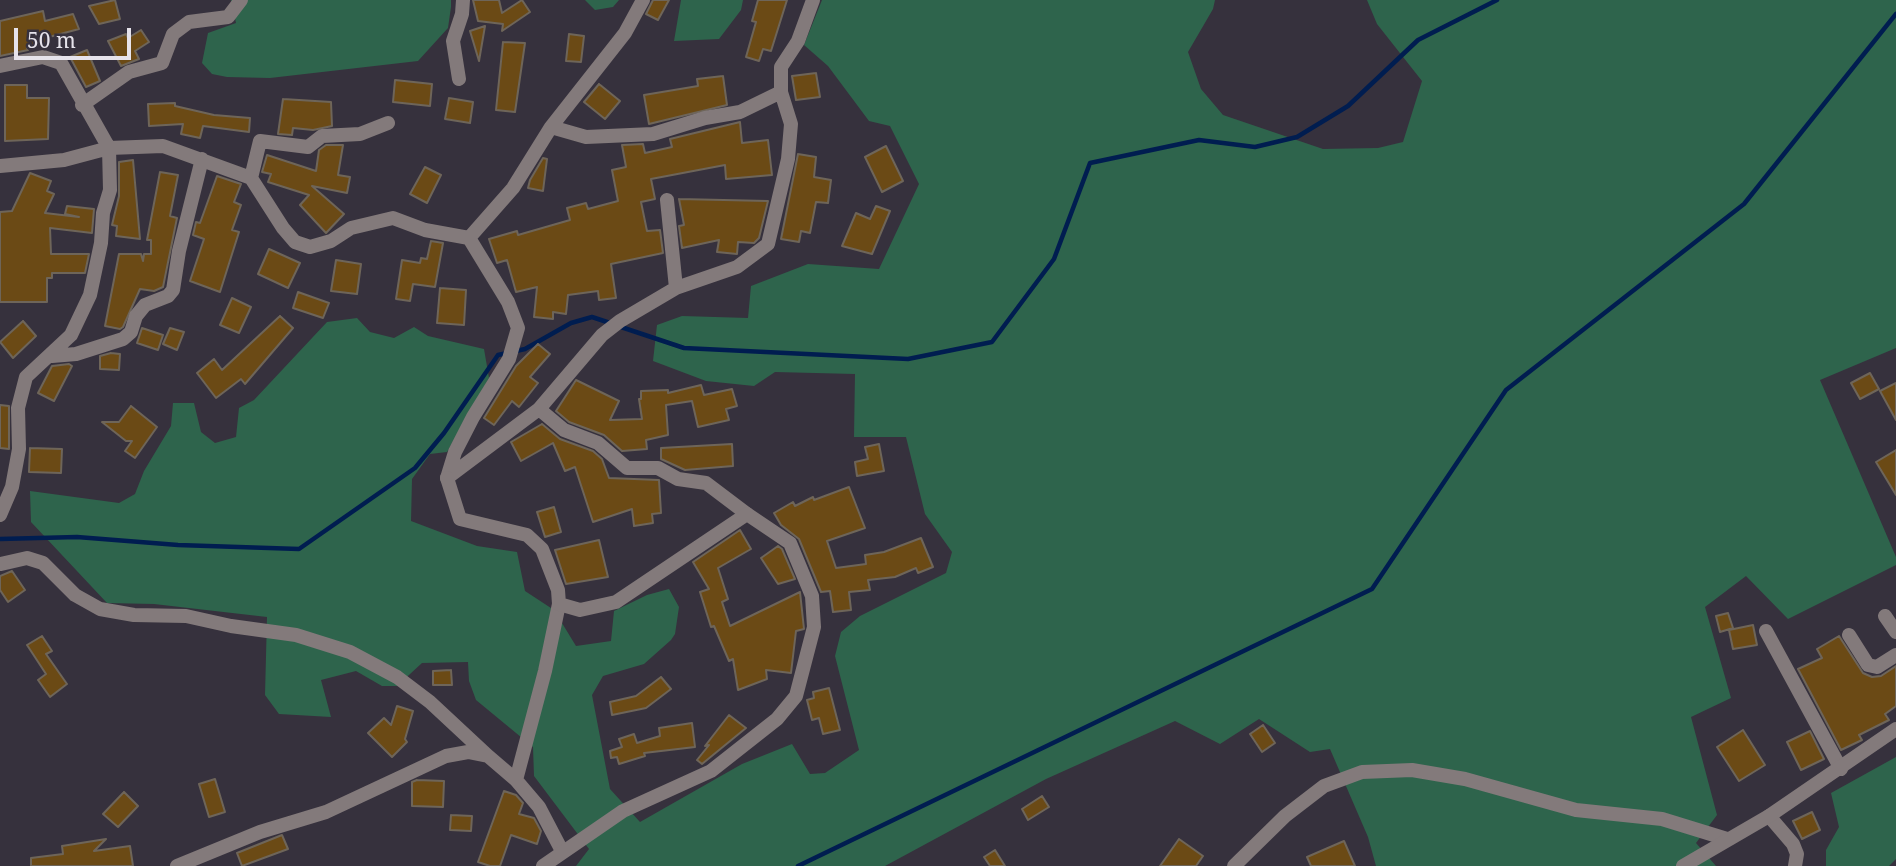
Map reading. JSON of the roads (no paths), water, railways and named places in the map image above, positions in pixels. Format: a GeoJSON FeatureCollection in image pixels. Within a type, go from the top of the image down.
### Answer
{"type":"FeatureCollection","features":[{"type":"Feature","properties":{"kind":"street"},"geometry":{"type":"LineString","coordinates":[[82,105],[129,72],[162,63],[173,34],[189,22],[228,17],[241,0]]}},
{"type":"Feature","properties":{"kind":"street"},"geometry":{"type":"LineString","coordinates":[[459,79],[453,41],[462,14],[463,0]]}},
{"type":"Feature","properties":{"kind":"street"},"geometry":{"type":"LineString","coordinates":[[469,238],[513,188],[551,127],[625,33],[643,0]]}},
{"type":"Feature","properties":{"kind":"street"},"geometry":{"type":"LineString","coordinates":[[447,478],[539,410],[602,335],[620,321],[676,288],[737,267],[768,244],[788,159],[791,124],[781,92],[781,67],[798,41],[813,0]]}},
{"type":"Feature","properties":{"kind":"street"},"geometry":{"type":"LineString","coordinates":[[0,66],[43,57],[61,63],[82,105],[109,148],[110,190],[103,213],[101,243],[90,295],[71,335],[52,356],[26,377],[18,408],[19,449],[12,487],[0,515]]}},
{"type":"Feature","properties":{"kind":"street"},"geometry":{"type":"LineString","coordinates":[[551,127],[586,137],[653,134],[705,117],[740,112],[781,92]]}},
{"type":"Feature","properties":{"kind":"street"},"geometry":{"type":"LineString","coordinates":[[251,178],[260,141],[308,147],[322,136],[360,134],[388,123]]}},
{"type":"Feature","properties":{"kind":"street"},"geometry":{"type":"LineString","coordinates":[[0,166],[64,160],[109,148],[163,146],[251,178],[283,228],[295,242],[310,247],[331,241],[351,228],[393,218],[425,230],[469,238],[508,302],[518,328],[511,353],[467,429],[447,478],[460,519],[527,535],[542,549],[558,590],[559,604],[545,671],[516,780]]}},
{"type":"Feature","properties":{"kind":"street"},"geometry":{"type":"LineString","coordinates":[[52,356],[76,354],[123,339],[131,332],[136,316],[145,305],[168,296],[173,290],[179,251],[202,159]]}},
{"type":"Feature","properties":{"kind":"street"},"geometry":{"type":"LineString","coordinates":[[667,200],[676,288]]}},
{"type":"Feature","properties":{"kind":"street"},"geometry":{"type":"LineString","coordinates":[[539,410],[564,430],[598,443],[628,468],[658,468],[678,479],[706,483],[790,543],[812,596],[814,627],[796,696],[777,719],[711,771],[623,811],[543,866]]}},
{"type":"Feature","properties":{"kind":"street"},"geometry":{"type":"LineString","coordinates":[[559,604],[580,610],[616,602],[747,514]]}},
{"type":"Feature","properties":{"kind":"street"},"geometry":{"type":"LineString","coordinates":[[0,564],[27,558],[43,563],[75,595],[100,609],[134,615],[186,615],[231,626],[296,635],[350,652],[397,677],[430,702],[516,780],[539,807],[562,851]]}},
{"type":"Feature","properties":{"kind":"street"},"geometry":{"type":"LineString","coordinates":[[1885,616],[1896,632]]}},
{"type":"Feature","properties":{"kind":"street"},"geometry":{"type":"LineString","coordinates":[[1766,631],[1841,769]]}},
{"type":"Feature","properties":{"kind":"street"},"geometry":{"type":"LineString","coordinates":[[1849,635],[1868,665],[1877,667],[1896,655]]}},
{"type":"Feature","properties":{"kind":"street"},"geometry":{"type":"LineString","coordinates":[[1683,866],[1769,816],[1896,729]]}},
{"type":"Feature","properties":{"kind":"street"},"geometry":{"type":"LineString","coordinates":[[177,866],[260,832],[326,812],[446,756],[468,752],[488,756]]}},
{"type":"Feature","properties":{"kind":"street"},"geometry":{"type":"LineString","coordinates":[[1234,866],[1285,816],[1324,786],[1362,772],[1412,770],[1465,779],[1576,810],[1662,819],[1727,839]]}},
{"type":"Feature","properties":{"kind":"street"},"geometry":{"type":"LineString","coordinates":[[1769,816],[1793,844],[1796,860]]}},
{"type":"Feature","properties":{"kind":"waterway"},"geometry":{"type":"LineString","coordinates":[[618,326],[684,348],[908,359],[992,342],[1054,259],[1090,163],[1199,140],[1255,147],[1297,137],[1348,106],[1418,40],[1497,0]]}},
{"type":"Feature","properties":{"kind":"waterway"},"geometry":{"type":"LineString","coordinates":[[798,866],[1372,589],[1506,390],[1744,204],[1896,14]]}},
{"type":"Feature","properties":{"kind":"waterway"},"geometry":{"type":"LineString","coordinates":[[516,351],[525,349],[571,323],[592,317],[610,323]]}},
{"type":"Feature","properties":{"kind":"waterway"},"geometry":{"type":"LineString","coordinates":[[0,539],[77,537],[178,545],[299,549],[415,468],[444,433],[498,355],[507,353]]}}]}
